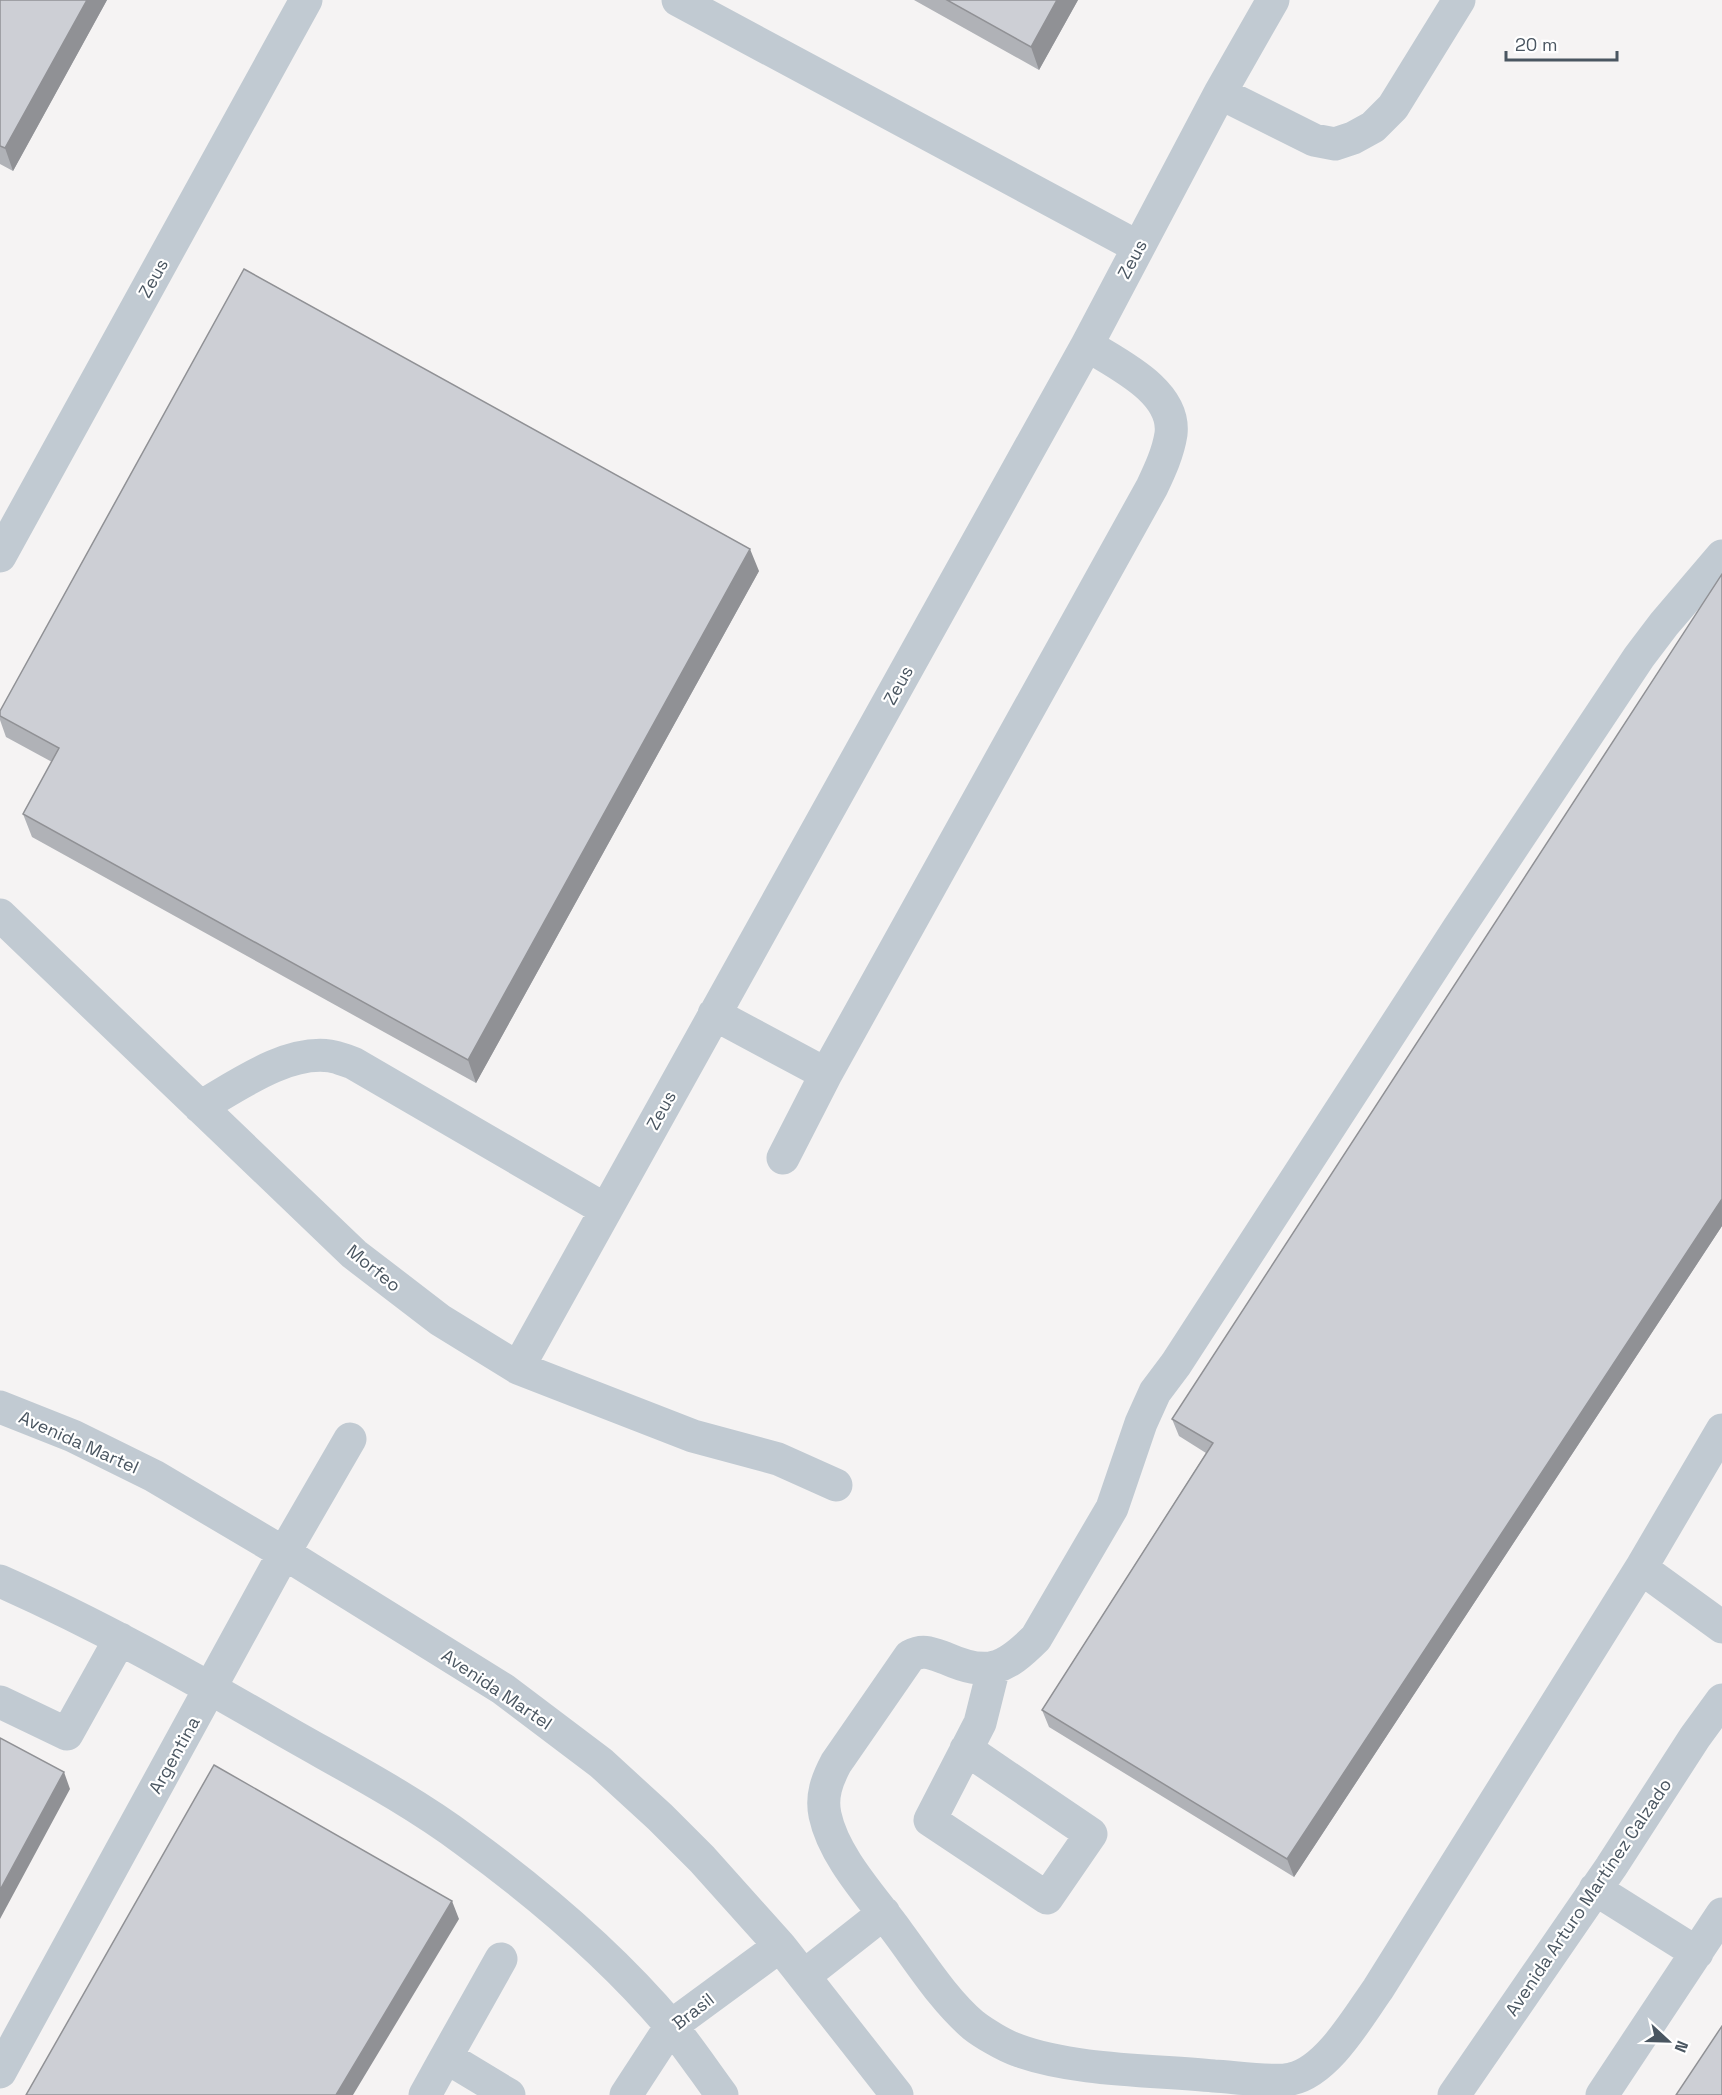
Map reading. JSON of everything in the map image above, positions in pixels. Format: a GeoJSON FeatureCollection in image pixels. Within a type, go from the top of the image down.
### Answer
{"type":"FeatureCollection","features":[{"type":"Feature","properties":{"kind":"street","name":"Zeus"},"geometry":{"type":"LineString","coordinates":[[0,556],[306,0]]}},
{"type":"Feature","properties":{"kind":"street"},"geometry":{"type":"LineString","coordinates":[[678,0],[1138,247]]}},
{"type":"Feature","properties":{"kind":"street","name":"Zeus"},"geometry":{"type":"LineString","coordinates":[[518,1368],[1087,345],[1220,93],[1273,0]]}},
{"type":"Feature","properties":{"kind":"street"},"geometry":{"type":"LineString","coordinates":[[1220,93],[1314,140],[1335,144],[1353,138],[1373,127],[1393,107],[1459,0]]}},
{"type":"Feature","properties":{"kind":"street"},"geometry":{"type":"LineString","coordinates":[[783,1158],[826,1074],[1152,487],[1165,457],[1171,433],[1168,413],[1158,395],[1142,380],[1087,345]]}},
{"type":"Feature","properties":{"kind":"street"},"geometry":{"type":"LineString","coordinates":[[1722,556],[1664,624],[1632,667],[1155,1392],[1141,1423],[1112,1508],[1036,1638],[1018,1655],[994,1667],[981,1669],[964,1666],[928,1651],[910,1656],[842,1754],[827,1781],[824,1798],[825,1815],[833,1839],[847,1864],[946,1996],[975,2027],[1016,2050],[1071,2064],[1259,2079],[1292,2079],[1318,2066],[1326,2058],[1341,2042],[1378,1989],[1641,1568],[1722,1430]]}},
{"type":"Feature","properties":{"kind":"street","name":"Morfeo"},"geometry":{"type":"LineString","coordinates":[[0,915],[354,1254],[440,1320],[518,1368],[693,1436],[778,1459],[837,1485]]}},
{"type":"Feature","properties":{"kind":"street"},"geometry":{"type":"LineString","coordinates":[[714,1014],[826,1074]]}},
{"type":"Feature","properties":{"kind":"street"},"geometry":{"type":"LineString","coordinates":[[200,1107],[268,1069],[295,1059],[332,1056],[353,1063],[606,1210]]}},
{"type":"Feature","properties":{"kind":"street","name":"Avenida Martel"},"geometry":{"type":"LineString","coordinates":[[0,1407],[73,1436],[154,1476],[284,1553],[503,1689],[600,1763],[702,1859],[780,1946],[897,2095]]}},
{"type":"Feature","properties":{"kind":"street","name":"Argentina"},"geometry":{"type":"LineString","coordinates":[[0,2072],[284,1553],[350,1439]]}},
{"type":"Feature","properties":{"kind":"street"},"geometry":{"type":"LineString","coordinates":[[1641,1568],[1722,1627]]}},
{"type":"Feature","properties":{"kind":"street"},"geometry":{"type":"LineString","coordinates":[[0,1581],[68,1611],[210,1688],[391,1793],[465,1840],[544,1902],[604,1954],[671,2026],[722,2095]]}},
{"type":"Feature","properties":{"kind":"street"},"geometry":{"type":"LineString","coordinates":[[0,1702],[67,1734],[120,1640]]}},
{"type":"Feature","properties":{"kind":"street"},"geometry":{"type":"LineString","coordinates":[[966,1749],[1091,1834],[1047,1898],[930,1820],[966,1749],[980,1723],[994,1667]]}},
{"type":"Feature","properties":{"kind":"street","name":"Avenida Arturo Martínez Calzado"},"geometry":{"type":"LineString","coordinates":[[1454,2095],[1722,1700]]}},
{"type":"Feature","properties":{"kind":"street"},"geometry":{"type":"LineString","coordinates":[[1595,1888],[1697,1953]]}},
{"type":"Feature","properties":{"kind":"street"},"geometry":{"type":"LineString","coordinates":[[804,1976],[884,1913]]}},
{"type":"Feature","properties":{"kind":"street"},"geometry":{"type":"LineString","coordinates":[[1602,2095],[1722,1914]]}},
{"type":"Feature","properties":{"kind":"street","name":"Brasil"},"geometry":{"type":"LineString","coordinates":[[626,2095],[671,2026],[780,1946]]}},
{"type":"Feature","properties":{"kind":"street"},"geometry":{"type":"LineString","coordinates":[[425,2095],[501,1959]]}},
{"type":"Feature","properties":{"kind":"street"},"geometry":{"type":"LineString","coordinates":[[446,2057],[509,2095]]}},
{"type":"Feature","properties":{"kind":"building"},"geometry":{"type":"Polygon","coordinates":[[[0,0],[87,0],[5,148],[0,146],[0,0]]]}},
{"type":"Feature","properties":{"kind":"building"},"geometry":{"type":"Polygon","coordinates":[[[947,0],[1057,0],[1031,47],[947,0]]]}},
{"type":"Feature","properties":{"kind":"building"},"geometry":{"type":"Polygon","coordinates":[[[244,269],[750,549],[468,1060],[23,814],[59,748],[0,716],[0,711],[244,269]]]}},
{"type":"Feature","properties":{"kind":"building"},"geometry":{"type":"Polygon","coordinates":[[[1722,574],[1722,1199],[1287,1859],[1042,1710],[1213,1443],[1172,1419],[1722,574]]]}},
{"type":"Feature","properties":{"kind":"building"},"geometry":{"type":"Polygon","coordinates":[[[0,1738],[64,1772],[0,1890],[0,1738]]]}},
{"type":"Feature","properties":{"kind":"building"},"geometry":{"type":"Polygon","coordinates":[[[214,1765],[452,1901],[336,2095],[26,2095],[214,1765]]]}},
{"type":"Feature","properties":{"kind":"building"},"geometry":{"type":"Polygon","coordinates":[[[1722,2026],[1722,2095],[1676,2095],[1722,2026]]]}}]}
